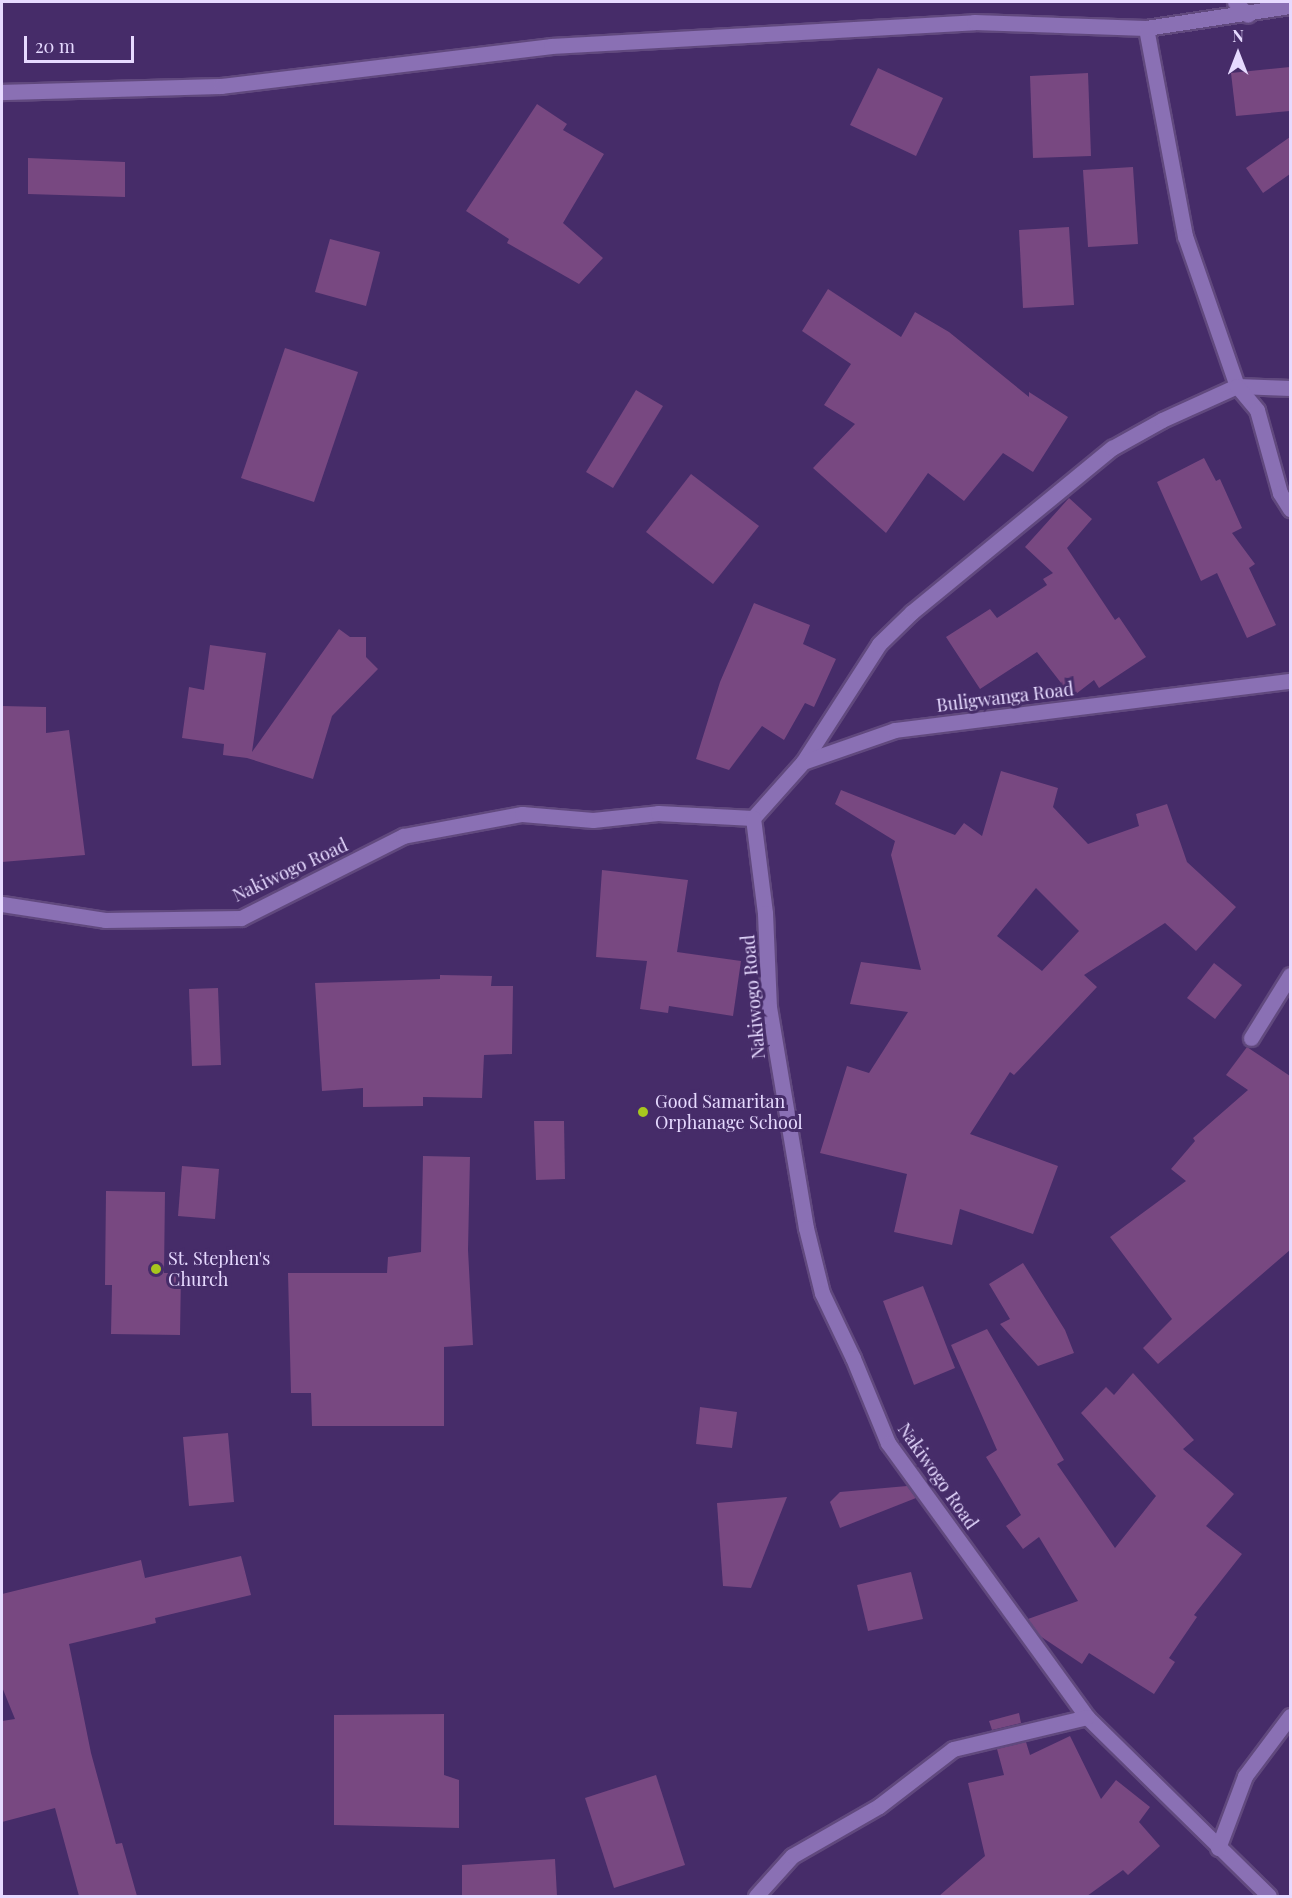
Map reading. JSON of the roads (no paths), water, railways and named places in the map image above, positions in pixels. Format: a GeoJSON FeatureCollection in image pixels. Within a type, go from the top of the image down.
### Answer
{"type":"FeatureCollection","features":[{"type":"Feature","properties":{"kind":"street"},"geometry":{"type":"LineString","coordinates":[[1235,2],[1248,15]]}},
{"type":"Feature","properties":{"kind":"street"},"geometry":{"type":"LineString","coordinates":[[2,92],[221,86],[551,46],[974,22],[1146,28],[1248,15],[1290,6]]}},
{"type":"Feature","properties":{"kind":"street"},"geometry":{"type":"LineString","coordinates":[[1146,28],[1185,237],[1237,387],[1257,410],[1280,493],[1290,509]]}},
{"type":"Feature","properties":{"kind":"street"},"geometry":{"type":"LineString","coordinates":[[803,762],[879,644],[912,612],[1112,448],[1162,420],[1237,387],[1290,388]]}},
{"type":"Feature","properties":{"kind":"street","name":"Buligwanga Road"},"geometry":{"type":"LineString","coordinates":[[753,818],[803,762],[895,730],[1290,681]]}},
{"type":"Feature","properties":{"kind":"street","name":"Nakiwogo Road"},"geometry":{"type":"LineString","coordinates":[[2,904],[105,920],[241,918],[404,837],[425,832],[522,814],[593,820],[658,813],[753,818],[765,913],[769,1006],[806,1228],[822,1293],[854,1358],[888,1443],[1087,1717],[1269,1896]]}},
{"type":"Feature","properties":{"kind":"street"},"geometry":{"type":"LineString","coordinates":[[1251,1038],[1290,975]]}},
{"type":"Feature","properties":{"kind":"street"},"geometry":{"type":"LineString","coordinates":[[1218,1848],[1245,1776],[1290,1716]]}},
{"type":"Feature","properties":{"kind":"street"},"geometry":{"type":"LineString","coordinates":[[756,1896],[792,1856],[879,1806],[952,1749],[1087,1717]]}},
{"type":"Feature","properties":{"kind":"place","name":"Good Samaritan Orphanage School"},"geometry":{"type":"Point","coordinates":[643,1112]}},
{"type":"Feature","properties":{"kind":"place","name":"St. Stephen's Church"},"geometry":{"type":"Point","coordinates":[156,1269]}}]}
